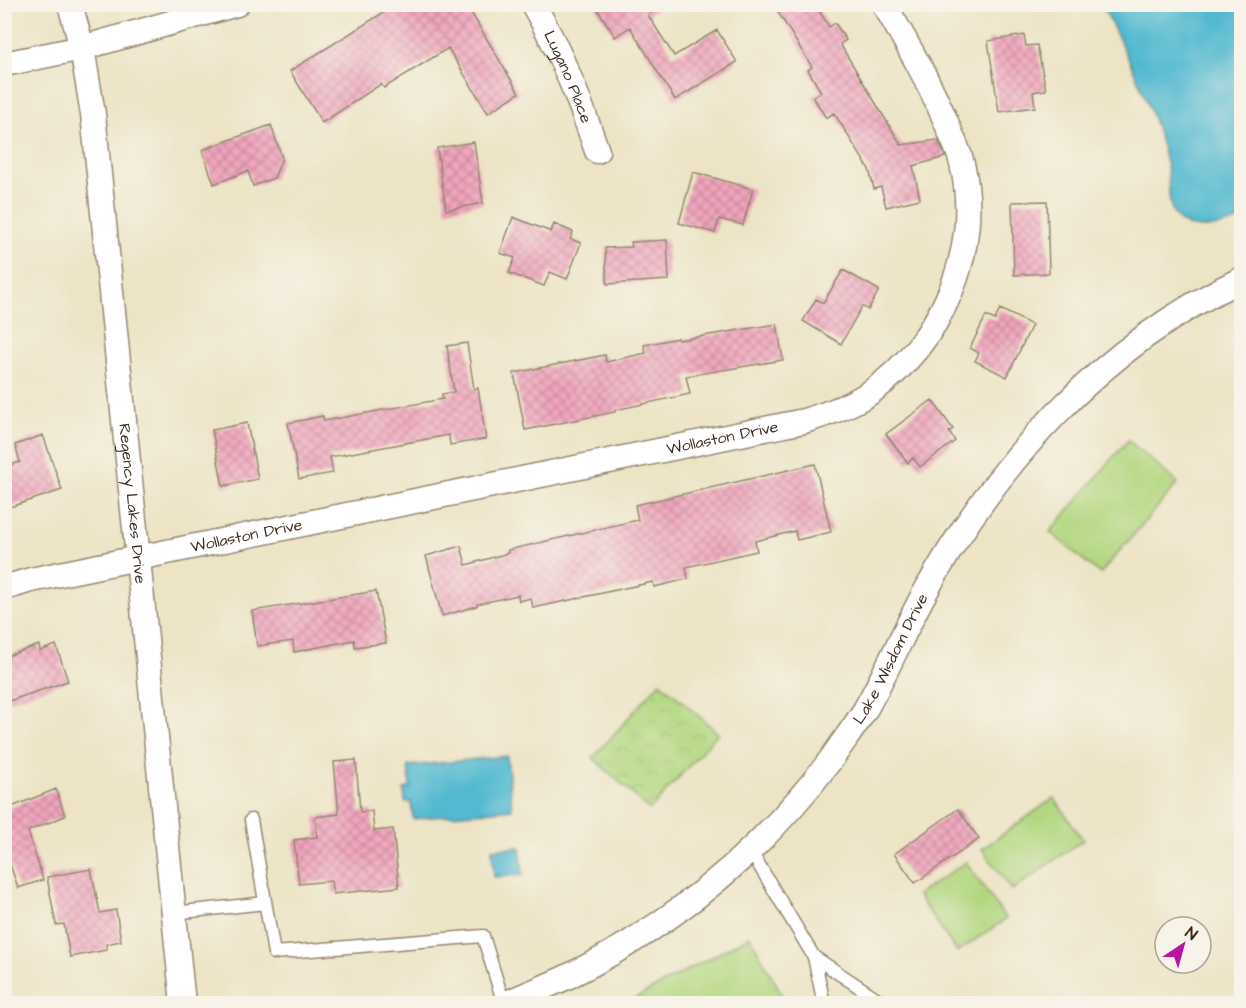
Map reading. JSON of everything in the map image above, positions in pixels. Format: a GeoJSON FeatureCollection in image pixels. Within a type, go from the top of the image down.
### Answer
{"type":"FeatureCollection","features":[{"type":"Feature","properties":{"kind":"street","name":"Regency Lakes Drive"},"geometry":{"type":"LineString","coordinates":[[70,4],[82,48],[93,114],[183,1004]]}},
{"type":"Feature","properties":{"kind":"street"},"geometry":{"type":"LineString","coordinates":[[4,64],[82,48],[237,4]]}},
{"type":"Feature","properties":{"kind":"street","name":"Lugano Place"},"geometry":{"type":"LineString","coordinates":[[533,4],[558,48],[578,93],[597,151]]}},
{"type":"Feature","properties":{"kind":"street","name":"Wollaston Drive"},"geometry":{"type":"LineString","coordinates":[[4,588],[31,580],[804,421],[838,410],[869,393],[892,376],[916,350],[940,314],[956,280],[965,244],[967,200],[962,164],[940,106],[916,58],[884,4]]}},
{"type":"Feature","properties":{"kind":"street","name":"Lake Wisdom Drive"},"geometry":{"type":"LineString","coordinates":[[504,1004],[568,976],[642,935],[700,895],[750,849],[784,815],[864,711],[923,596],[959,534],[1000,476],[1046,423],[1093,377],[1144,336],[1211,294],[1241,280]]}},
{"type":"Feature","properties":{"kind":"lane"},"geometry":{"type":"LineString","coordinates":[[251,820],[274,954],[483,936],[504,1004]]}},
{"type":"Feature","properties":{"kind":"lane"},"geometry":{"type":"LineString","coordinates":[[750,849],[814,957],[824,1004]]}},
{"type":"Feature","properties":{"kind":"lane"},"geometry":{"type":"LineString","coordinates":[[174,913],[265,903]]}},
{"type":"Feature","properties":{"kind":"lane"},"geometry":{"type":"LineString","coordinates":[[814,957],[885,1004]]}},
{"type":"Feature","properties":{"kind":"green space"},"geometry":{"type":"Polygon","coordinates":[[[1128,440],[1178,483],[1100,574],[1050,532],[1128,440]]]}},
{"type":"Feature","properties":{"kind":"green space"},"geometry":{"type":"Polygon","coordinates":[[[660,682],[718,733],[650,810],[593,758],[660,682]]]}},
{"type":"Feature","properties":{"kind":"green space"},"geometry":{"type":"Polygon","coordinates":[[[1054,798],[1083,840],[1012,890],[982,849],[1054,798]]]}},
{"type":"Feature","properties":{"kind":"green space"},"geometry":{"type":"Polygon","coordinates":[[[966,862],[1006,919],[957,952],[917,895],[966,862]]]}},
{"type":"Feature","properties":{"kind":"green space"},"geometry":{"type":"Polygon","coordinates":[[[750,936],[783,997],[772,1004],[627,1003],[750,936]]]}},
{"type":"Feature","properties":{"kind":"water"},"geometry":{"type":"Polygon","coordinates":[[[1102,5],[1241,5],[1241,220],[1216,227],[1199,228],[1183,223],[1176,217],[1171,206],[1167,167],[1162,146],[1148,104],[1102,5]]]}},
{"type":"Feature","properties":{"kind":"water"},"geometry":{"type":"Polygon","coordinates":[[[507,756],[512,809],[413,819],[411,802],[405,802],[404,789],[410,788],[408,766],[507,756]]]}},
{"type":"Feature","properties":{"kind":"water"},"geometry":{"type":"Polygon","coordinates":[[[520,847],[523,875],[494,877],[492,849],[520,847]]]}},
{"type":"Feature","properties":{"kind":"building"},"geometry":{"type":"Polygon","coordinates":[[[397,4],[466,4],[519,93],[488,113],[448,48],[384,88],[381,84],[322,123],[290,71],[397,4]]]}},
{"type":"Feature","properties":{"kind":"building"},"geometry":{"type":"Polygon","coordinates":[[[594,4],[664,4],[648,15],[674,56],[717,30],[737,62],[675,100],[630,27],[615,37],[594,4]]]}},
{"type":"Feature","properties":{"kind":"building"},"geometry":{"type":"Polygon","coordinates":[[[773,4],[815,4],[829,27],[835,23],[846,40],[840,44],[901,145],[938,140],[945,157],[913,166],[920,199],[886,207],[881,187],[874,189],[869,169],[834,113],[826,118],[813,97],[821,92],[808,70],[812,67],[773,4]]]}},
{"type":"Feature","properties":{"kind":"building"},"geometry":{"type":"Polygon","coordinates":[[[1024,35],[1026,46],[1037,45],[1046,90],[1033,92],[1035,107],[999,112],[988,41],[1024,35]]]}},
{"type":"Feature","properties":{"kind":"building"},"geometry":{"type":"Polygon","coordinates":[[[271,125],[282,158],[274,178],[253,186],[248,171],[214,184],[202,150],[271,125]]]}},
{"type":"Feature","properties":{"kind":"building"},"geometry":{"type":"Polygon","coordinates":[[[474,142],[483,203],[446,210],[437,148],[474,142]]]}},
{"type":"Feature","properties":{"kind":"building"},"geometry":{"type":"Polygon","coordinates":[[[693,172],[753,189],[743,225],[719,219],[715,233],[679,223],[693,172]]]}},
{"type":"Feature","properties":{"kind":"building"},"geometry":{"type":"Polygon","coordinates":[[[1047,201],[1049,273],[1014,275],[1012,202],[1047,201]]]}},
{"type":"Feature","properties":{"kind":"building"},"geometry":{"type":"Polygon","coordinates":[[[513,217],[551,232],[554,224],[573,232],[570,239],[581,243],[567,279],[550,272],[544,286],[509,273],[515,258],[500,253],[513,217]]]}},
{"type":"Feature","properties":{"kind":"building"},"geometry":{"type":"Polygon","coordinates":[[[667,240],[669,280],[607,284],[605,248],[632,247],[631,242],[667,240]]]}},
{"type":"Feature","properties":{"kind":"building"},"geometry":{"type":"Polygon","coordinates":[[[843,270],[879,290],[868,310],[862,306],[841,344],[803,321],[816,299],[823,303],[843,270]]]}},
{"type":"Feature","properties":{"kind":"building"},"geometry":{"type":"Polygon","coordinates":[[[1000,309],[1032,325],[1007,377],[975,361],[979,353],[970,348],[986,316],[995,320],[1000,309]]]}},
{"type":"Feature","properties":{"kind":"building"},"geometry":{"type":"Polygon","coordinates":[[[777,324],[783,360],[686,376],[690,394],[525,430],[514,373],[605,355],[606,362],[646,353],[644,345],[777,324]]]}},
{"type":"Feature","properties":{"kind":"building"},"geometry":{"type":"Polygon","coordinates":[[[467,343],[474,389],[478,388],[486,439],[450,445],[449,435],[330,457],[333,473],[299,479],[288,423],[323,416],[324,421],[443,399],[442,394],[454,392],[447,346],[467,343]]]}},
{"type":"Feature","properties":{"kind":"building"},"geometry":{"type":"Polygon","coordinates":[[[932,400],[953,429],[949,432],[955,441],[920,467],[913,458],[908,463],[886,434],[932,400]]]}},
{"type":"Feature","properties":{"kind":"building"},"geometry":{"type":"Polygon","coordinates":[[[247,423],[258,479],[223,486],[212,430],[247,423]]]}},
{"type":"Feature","properties":{"kind":"building"},"geometry":{"type":"Polygon","coordinates":[[[43,435],[62,490],[4,509],[4,467],[20,462],[15,445],[43,435]]]}},
{"type":"Feature","properties":{"kind":"building"},"geometry":{"type":"Polygon","coordinates":[[[815,464],[831,532],[797,540],[795,531],[755,541],[757,551],[686,567],[688,579],[654,587],[653,582],[533,608],[531,598],[519,601],[518,595],[477,604],[477,606],[442,616],[426,556],[461,546],[466,565],[508,553],[508,550],[638,520],[635,505],[815,464]]]}},
{"type":"Feature","properties":{"kind":"building"},"geometry":{"type":"Polygon","coordinates":[[[376,591],[386,643],[355,647],[354,640],[294,652],[293,641],[257,646],[252,611],[376,591]]]}},
{"type":"Feature","properties":{"kind":"building"},"geometry":{"type":"Polygon","coordinates":[[[39,645],[40,651],[56,645],[68,681],[9,701],[4,688],[4,657],[39,645]]]}},
{"type":"Feature","properties":{"kind":"building"},"geometry":{"type":"Polygon","coordinates":[[[356,760],[360,812],[372,811],[374,831],[393,829],[399,887],[333,894],[331,881],[299,884],[294,840],[317,837],[315,817],[339,814],[334,762],[356,760]]]}},
{"type":"Feature","properties":{"kind":"building"},"geometry":{"type":"Polygon","coordinates":[[[56,789],[65,816],[28,831],[43,880],[18,888],[4,846],[4,810],[56,789]]]}},
{"type":"Feature","properties":{"kind":"building"},"geometry":{"type":"Polygon","coordinates":[[[958,809],[979,839],[915,883],[894,854],[958,809]]]}},
{"type":"Feature","properties":{"kind":"building"},"geometry":{"type":"Polygon","coordinates":[[[91,869],[100,913],[116,910],[121,941],[106,944],[107,950],[70,957],[64,924],[56,925],[47,877],[91,869]]]}}]}
